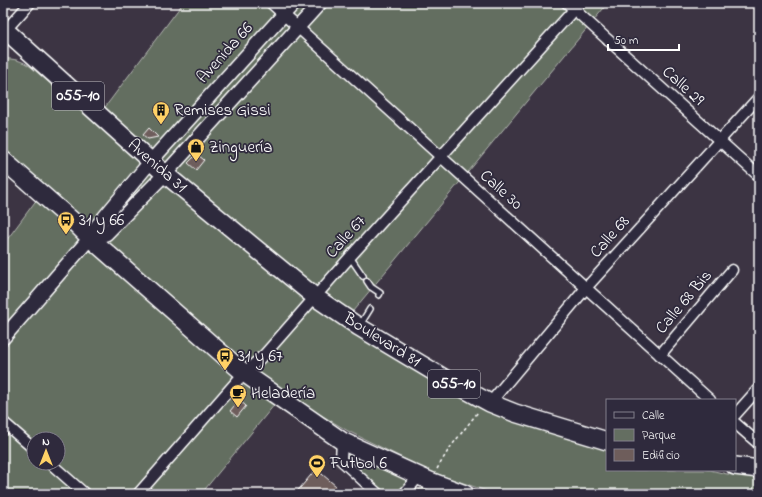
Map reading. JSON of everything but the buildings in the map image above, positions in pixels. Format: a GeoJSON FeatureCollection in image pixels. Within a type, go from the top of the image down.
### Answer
{"type":"FeatureCollection","features":[{"type":"Feature","properties":{"kind":"highway","name":"Avenida 31"},"geometry":{"type":"LineString","coordinates":[[4,30],[165,174],[316,297]]}},
{"type":"Feature","properties":{"kind":"highway"},"geometry":{"type":"LineString","coordinates":[[3,160],[244,373],[342,441],[424,478],[466,494]]}},
{"type":"Feature","properties":{"kind":"highway","name":"Boulevard 81"},"geometry":{"type":"LineString","coordinates":[[316,297],[359,326],[444,378],[488,402],[515,413],[606,441]]}},
{"type":"Feature","properties":{"kind":"highway"},"geometry":{"type":"LineString","coordinates":[[736,466],[759,469]]}},
{"type":"Feature","properties":{"kind":"main road","name":"Avenida 66"},"geometry":{"type":"LineString","coordinates":[[3,338],[90,238],[97,226],[151,161],[294,3]]}},
{"type":"Feature","properties":{"kind":"main road","name":"Avenida 66"},"geometry":{"type":"LineString","coordinates":[[90,238],[106,234],[165,174],[320,3]]}},
{"type":"Feature","properties":{"kind":"street"},"geometry":{"type":"LineString","coordinates":[[4,30],[30,3]]}},
{"type":"Feature","properties":{"kind":"street","name":"Calle 30"},"geometry":{"type":"LineString","coordinates":[[271,3],[709,399]]}},
{"type":"Feature","properties":{"kind":"street","name":"Calle 29"},"geometry":{"type":"LineString","coordinates":[[574,5],[759,176]]}},
{"type":"Feature","properties":{"kind":"street","name":"Calle 67"},"geometry":{"type":"LineString","coordinates":[[138,494],[244,373],[265,354],[316,297],[574,5]]}},
{"type":"Feature","properties":{"kind":"street","name":"Calle 68"},"geometry":{"type":"LineString","coordinates":[[488,402],[586,288],[759,97]]}},
{"type":"Feature","properties":{"kind":"street","name":"Calle 68 Bis"},"geometry":{"type":"LineString","coordinates":[[660,355],[732,270]]}},
{"type":"Feature","properties":{"kind":"street"},"geometry":{"type":"LineString","coordinates":[[736,414],[759,388]]}},
{"type":"Feature","properties":{"kind":"street"},"geometry":{"type":"LineString","coordinates":[[3,422],[26,442]]}},
{"type":"Feature","properties":{"kind":"street"},"geometry":{"type":"LineString","coordinates":[[736,424],[759,444]]}},
{"type":"Feature","properties":{"kind":"street"},"geometry":{"type":"LineString","coordinates":[[342,441],[341,460],[378,494]]}},
{"type":"Feature","properties":{"kind":"street"},"geometry":{"type":"LineString","coordinates":[[59,471],[86,494]]}},
{"type":"Feature","properties":{"kind":"street"},"geometry":{"type":"LineString","coordinates":[[404,494],[424,478]]}},
{"type":"Feature","properties":{"kind":"lane"},"geometry":{"type":"LineString","coordinates":[[350,257],[364,276]]}},
{"type":"Feature","properties":{"kind":"lane"},"geometry":{"type":"LineString","coordinates":[[367,281],[371,287],[380,293],[379,295]]}},
{"type":"Feature","properties":{"kind":"lane"},"geometry":{"type":"LineString","coordinates":[[359,326],[370,308]]}},
{"type":"Feature","properties":{"kind":"path"},"geometry":{"type":"LineString","coordinates":[[424,478],[488,402]]}},
{"type":"Feature","properties":{"kind":"green space"},"geometry":{"type":"Polygon","coordinates":[[[183,3],[608,3],[343,323],[473,402],[606,447],[606,471],[714,471],[727,474],[759,476],[759,494],[495,494],[429,471],[348,431],[284,393],[201,494],[3,494],[3,245],[46,187],[3,149],[3,59],[18,60],[25,63],[94,122],[183,3]]]}},
{"type":"Feature","properties":{"kind":"green space"},"geometry":{"type":"Polygon","coordinates":[[[351,452],[406,479],[406,483],[396,494],[385,494],[348,460],[347,457],[351,452]]]}},
{"type":"Feature","properties":{"kind":"green space"},"geometry":{"type":"Polygon","coordinates":[[[430,487],[447,494],[413,494],[421,489],[430,487]]]}},
{"type":"Feature","properties":{"kind":"place","name":"Remises Gissi"},"geometry":{"type":"Point","coordinates":[161,125]}},
{"type":"Feature","properties":{"kind":"place","name":"Zinguería"},"geometry":{"type":"Point","coordinates":[196,162]}},
{"type":"Feature","properties":{"kind":"place","name":"31 y 66"},"geometry":{"type":"Point","coordinates":[66,235]}},
{"type":"Feature","properties":{"kind":"place","name":"31 y 67"},"geometry":{"type":"Point","coordinates":[225,371]}},
{"type":"Feature","properties":{"kind":"place","name":"Heladería"},"geometry":{"type":"Point","coordinates":[238,408]}},
{"type":"Feature","properties":{"kind":"place","name":"Futbol 6"},"geometry":{"type":"Point","coordinates":[317,478]}}]}
